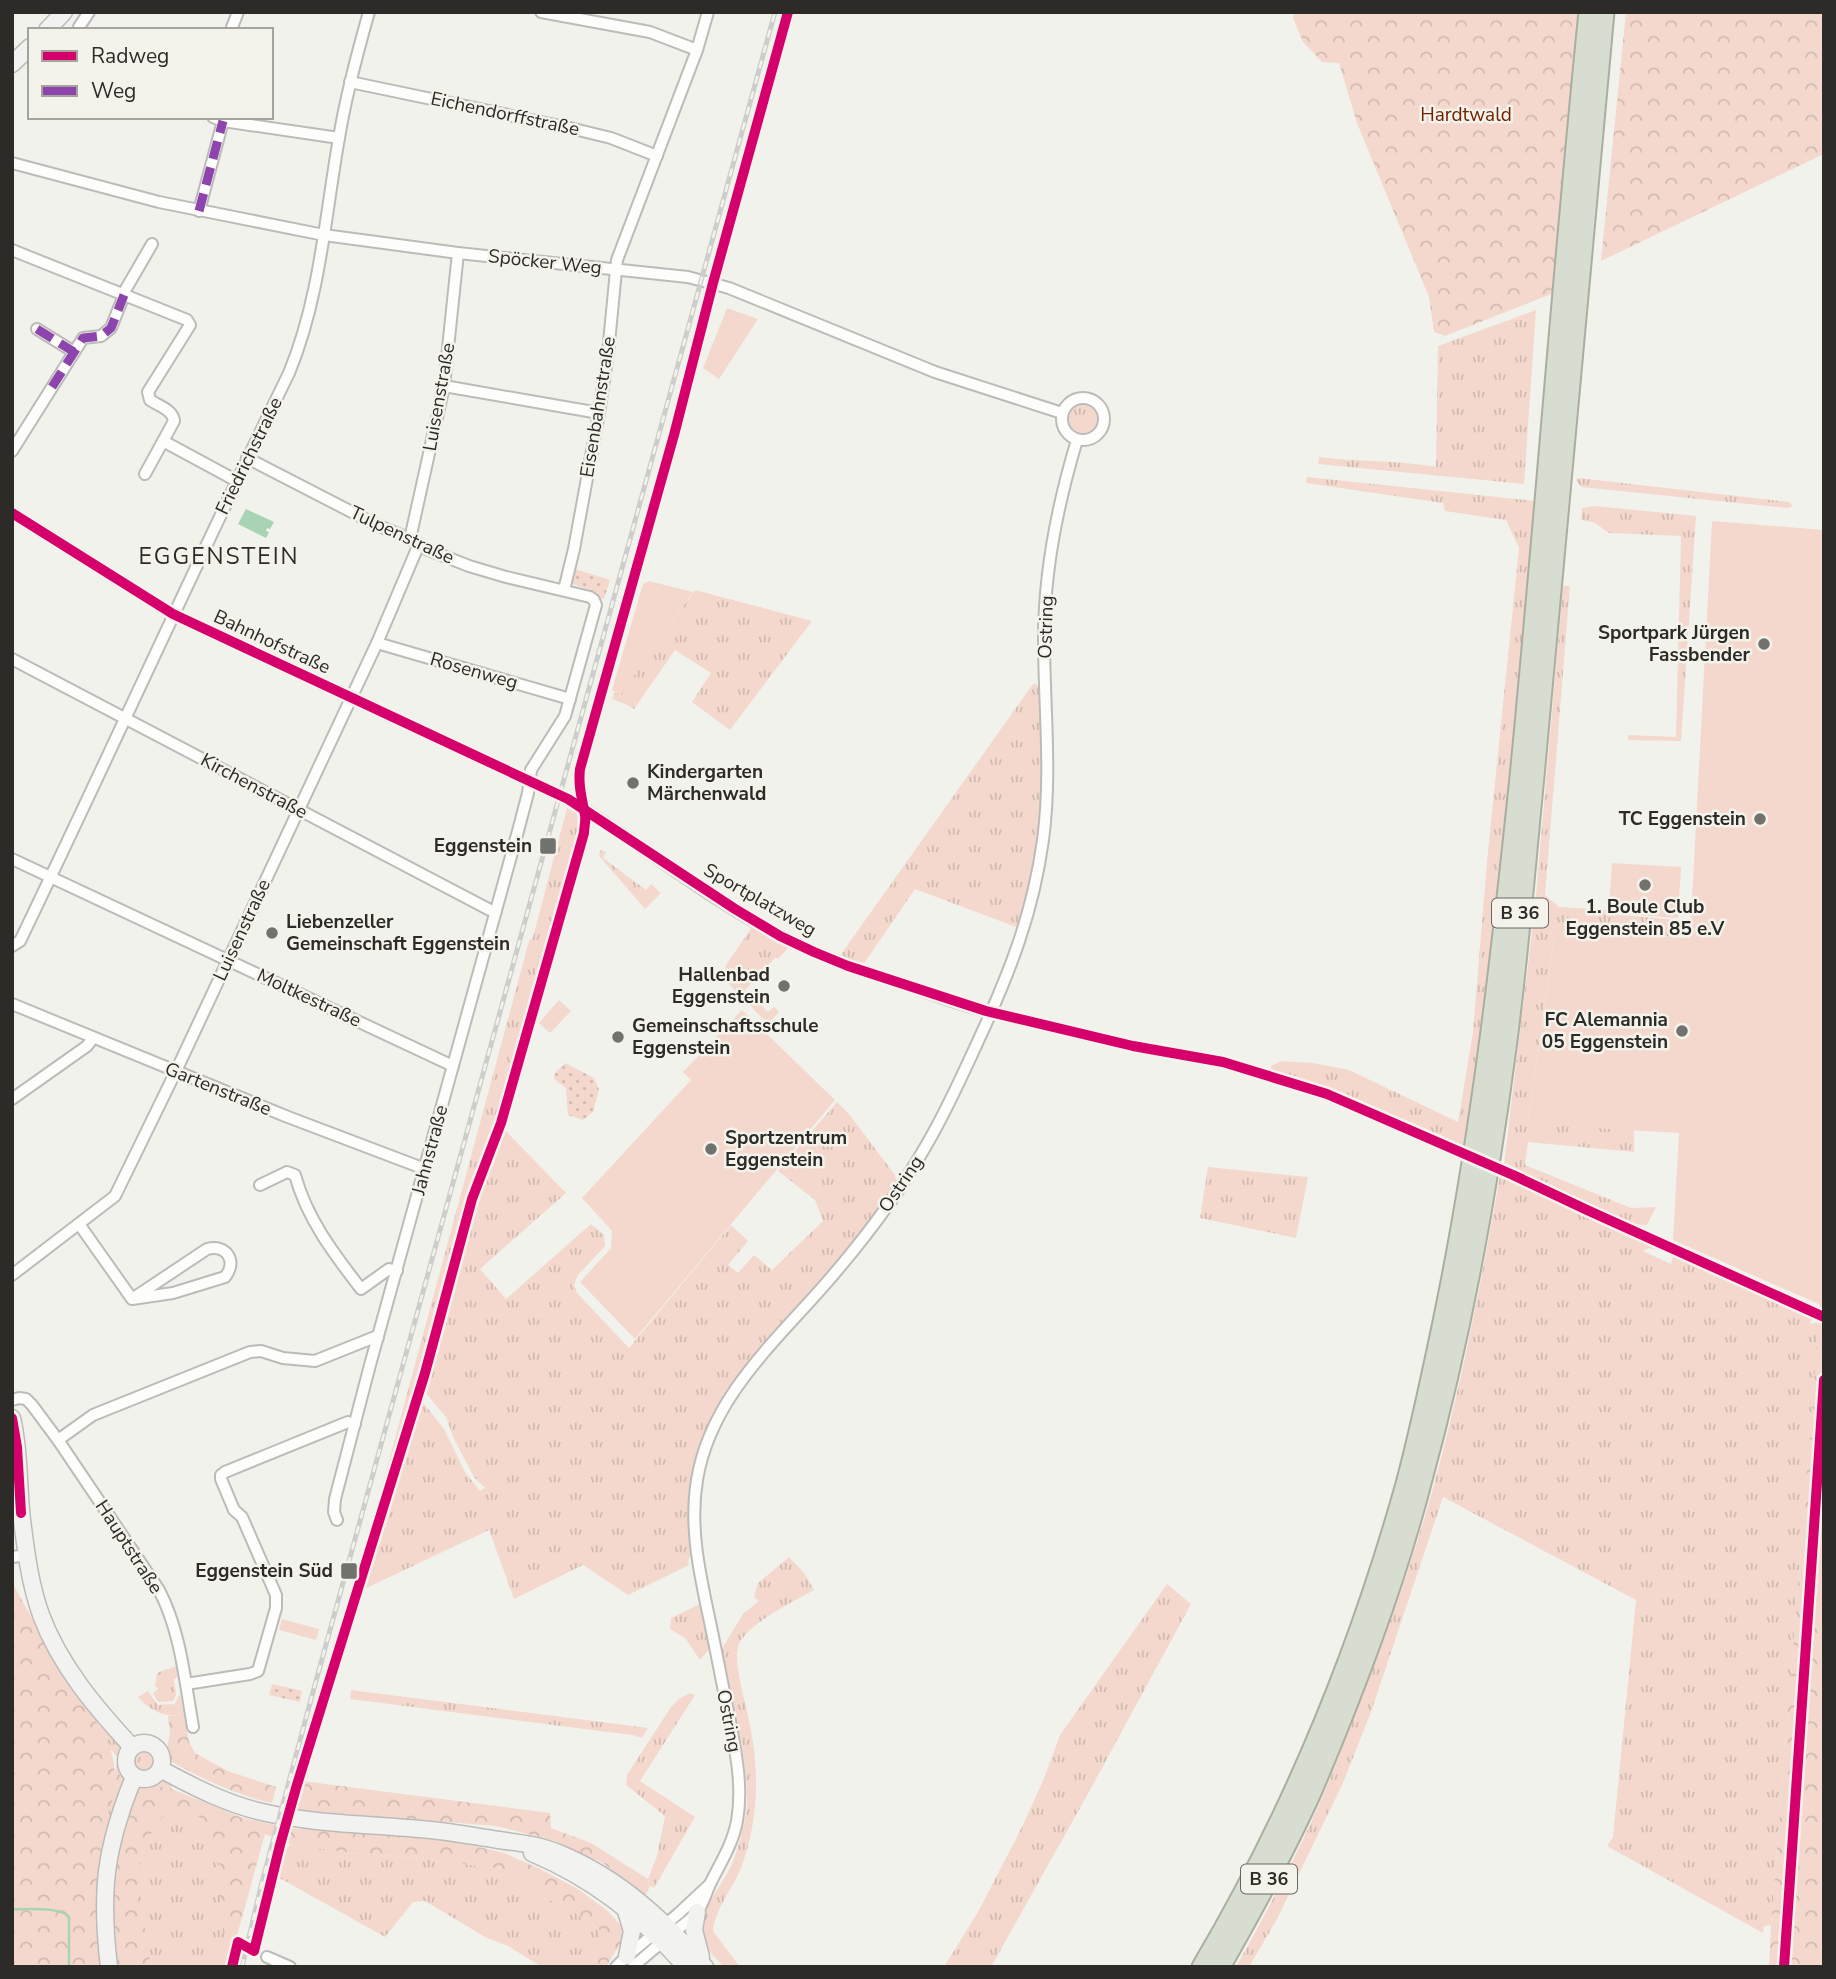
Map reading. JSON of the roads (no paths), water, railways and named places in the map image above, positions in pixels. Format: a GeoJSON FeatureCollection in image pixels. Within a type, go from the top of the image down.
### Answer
{"type":"FeatureCollection","features":[{"type":"Feature","properties":{"kind":"highway","name":"B 36"},"geometry":{"type":"LineString","coordinates":[[1202,1967],[1277,1828],[1359,1631],[1407,1480],[1458,1248],[1491,1041],[1512,858],[1589,12]]}},
{"type":"Feature","properties":{"kind":"highway","name":"B 36"},"geometry":{"type":"LineString","coordinates":[[1220,1967],[1265,1887],[1312,1789],[1361,1667],[1421,1485],[1447,1379],[1474,1249],[1507,1042],[1540,717],[1604,12]]}},
{"type":"Feature","properties":{"kind":"street"},"geometry":{"type":"LineString","coordinates":[[49,28],[64,12]]}},
{"type":"Feature","properties":{"kind":"street"},"geometry":{"type":"LineString","coordinates":[[79,28],[89,12]]}},
{"type":"Feature","properties":{"kind":"street"},"geometry":{"type":"LineString","coordinates":[[232,28],[239,12]]}},
{"type":"Feature","properties":{"kind":"street","name":"Friedrichstraße"},"geometry":{"type":"LineString","coordinates":[[12,946],[20,941],[51,877],[300,347],[314,289],[350,82],[369,12]]}},
{"type":"Feature","properties":{"kind":"street"},"geometry":{"type":"LineString","coordinates":[[541,12],[650,32],[697,50]]}},
{"type":"Feature","properties":{"kind":"street","name":"Eisenbahnstraße"},"geometry":{"type":"LineString","coordinates":[[564,590],[599,413],[617,260],[697,50],[708,12]]}},
{"type":"Feature","properties":{"kind":"street"},"geometry":{"type":"LineString","coordinates":[[12,64],[28,49]]}},
{"type":"Feature","properties":{"kind":"street","name":"Eichendorffstraße"},"geometry":{"type":"LineString","coordinates":[[350,82],[570,128],[611,138],[657,156]]}},
{"type":"Feature","properties":{"kind":"street"},"geometry":{"type":"LineString","coordinates":[[199,211],[218,119],[339,138]]}},
{"type":"Feature","properties":{"kind":"street","name":"Spöcker Weg"},"geometry":{"type":"LineString","coordinates":[[12,163],[199,211],[324,235],[458,253],[688,277],[729,288],[935,372],[1062,412]]}},
{"type":"Feature","properties":{"kind":"street"},"geometry":{"type":"LineString","coordinates":[[12,451],[83,338],[101,336],[111,328],[124,294],[152,244]]}},
{"type":"Feature","properties":{"kind":"street"},"geometry":{"type":"LineString","coordinates":[[12,250],[190,323],[148,392],[150,400],[172,414],[174,421],[145,474]]}},
{"type":"Feature","properties":{"kind":"street","name":"Luisenstraße"},"geometry":{"type":"LineString","coordinates":[[12,1275],[115,1196],[377,643],[414,541],[444,387],[458,253]]}},
{"type":"Feature","properties":{"kind":"street"},"geometry":{"type":"LineString","coordinates":[[37,329],[74,352]]}},
{"type":"Feature","properties":{"kind":"street"},"geometry":{"type":"LineString","coordinates":[[444,387],[599,413]]}},
{"type":"Feature","properties":{"kind":"street"},"geometry":{"type":"LineString","coordinates":[[1082,398],[1095,402],[1103,412],[1103,425],[1100,431],[1089,439],[1077,440],[1062,426],[1062,412],[1070,402],[1082,398]]}},
{"type":"Feature","properties":{"kind":"street","name":"Ostring"},"geometry":{"type":"LineString","coordinates":[[665,1932],[697,1912],[731,1843],[740,1800],[735,1745],[695,1540],[694,1510],[703,1454],[712,1427],[755,1362],[859,1244],[904,1182],[945,1110],[992,1012],[1026,925],[1044,837],[1048,770],[1044,667],[1047,587],[1056,528],[1077,440]]}},
{"type":"Feature","properties":{"kind":"street"},"geometry":{"type":"LineString","coordinates":[[163,441],[237,481]]}},
{"type":"Feature","properties":{"kind":"street","name":"Tulpenstraße"},"geometry":{"type":"LineString","coordinates":[[247,458],[426,549],[506,577],[564,590]]}},
{"type":"Feature","properties":{"kind":"street","name":"Bahnhofstraße"},"geometry":{"type":"LineString","coordinates":[[12,513],[173,614],[529,781]]}},
{"type":"Feature","properties":{"kind":"street"},"geometry":{"type":"LineString","coordinates":[[529,781],[531,771],[565,716],[596,605],[590,597],[564,590]]}},
{"type":"Feature","properties":{"kind":"street","name":"Rosenweg"},"geometry":{"type":"LineString","coordinates":[[377,643],[570,699]]}},
{"type":"Feature","properties":{"kind":"street","name":"Kirchenstraße"},"geometry":{"type":"LineString","coordinates":[[12,659],[496,911]]}},
{"type":"Feature","properties":{"kind":"street","name":"Sportplatzweg"},"geometry":{"type":"LineString","coordinates":[[529,781],[582,807],[663,863],[780,936],[848,966],[992,1012]]}},
{"type":"Feature","properties":{"kind":"street","name":"Jahnstraße"},"geometry":{"type":"LineString","coordinates":[[337,1520],[334,1512],[335,1499],[527,800],[529,781]]}},
{"type":"Feature","properties":{"kind":"street","name":"Moltkestraße"},"geometry":{"type":"LineString","coordinates":[[12,859],[453,1066]]}},
{"type":"Feature","properties":{"kind":"street","name":"Gartenstraße"},"geometry":{"type":"LineString","coordinates":[[12,1004],[288,1117],[425,1169]]}},
{"type":"Feature","properties":{"kind":"street"},"geometry":{"type":"LineString","coordinates":[[12,1100],[88,1046],[93,1038]]}},
{"type":"Feature","properties":{"kind":"street"},"geometry":{"type":"LineString","coordinates":[[260,1185],[287,1172],[295,1175],[301,1195],[323,1237],[361,1289],[389,1269],[397,1271]]}},
{"type":"Feature","properties":{"kind":"street"},"geometry":{"type":"LineString","coordinates":[[79,1224],[132,1299]]}},
{"type":"Feature","properties":{"kind":"street"},"geometry":{"type":"LineString","coordinates":[[215,1247],[229,1255],[232,1264],[225,1277],[173,1293],[132,1299],[207,1249],[215,1247]]}},
{"type":"Feature","properties":{"kind":"street"},"geometry":{"type":"LineString","coordinates":[[58,1440],[93,1415],[250,1352],[261,1351],[283,1358],[315,1361],[378,1338]]}},
{"type":"Feature","properties":{"kind":"street","name":"Hauptstraße"},"geometry":{"type":"LineString","coordinates":[[12,1400],[19,1398],[29,1402],[58,1440],[163,1598],[175,1634],[193,1727]]}},
{"type":"Feature","properties":{"kind":"street"},"geometry":{"type":"LineString","coordinates":[[12,1418],[17,1447],[21,1513],[20,1556],[41,1615],[67,1666],[95,1705],[132,1747]]}},
{"type":"Feature","properties":{"kind":"street"},"geometry":{"type":"LineString","coordinates":[[186,1684],[258,1671],[276,1608],[276,1595],[242,1517],[234,1510],[221,1475],[348,1422],[355,1424]]}},
{"type":"Feature","properties":{"kind":"street"},"geometry":{"type":"LineString","coordinates":[[143,1743],[154,1746],[161,1756],[161,1768],[153,1777],[134,1777],[126,1766],[128,1752],[132,1747],[143,1743]]}},
{"type":"Feature","properties":{"kind":"street"},"geometry":{"type":"LineString","coordinates":[[161,1768],[216,1798],[270,1814],[450,1832],[537,1846],[582,1863],[624,1889],[665,1932],[704,1965]]}},
{"type":"Feature","properties":{"kind":"street"},"geometry":{"type":"LineString","coordinates":[[109,1967],[104,1919],[107,1867],[117,1820],[134,1777]]}},
{"type":"Feature","properties":{"kind":"street"},"geometry":{"type":"LineString","coordinates":[[500,1840],[543,1857],[579,1876],[665,1932],[686,1967]]}},
{"type":"Feature","properties":{"kind":"street","name":"Ostring"},"geometry":{"type":"LineString","coordinates":[[665,1932],[710,1884]]}},
{"type":"Feature","properties":{"kind":"street"},"geometry":{"type":"LineString","coordinates":[[625,1908],[632,1931],[625,1963]]}},
{"type":"Feature","properties":{"kind":"street"},"geometry":{"type":"LineString","coordinates":[[697,1912],[694,1930],[704,1965]]}},
{"type":"Feature","properties":{"kind":"street"},"geometry":{"type":"LineString","coordinates":[[625,1963],[665,1932]]}},
{"type":"Feature","properties":{"kind":"street"},"geometry":{"type":"LineString","coordinates":[[267,1957],[289,1967]]}},
{"type":"Feature","properties":{"kind":"waterway"},"geometry":{"type":"LineString","coordinates":[[12,1909],[51,1910],[69,1917],[69,1967]]}},
{"type":"Feature","properties":{"kind":"railway"},"geometry":{"type":"LineString","coordinates":[[242,1967],[313,1692],[775,12]]}},
{"type":"Feature","properties":{"kind":"place","name":"Sportpark Jürgen Fassbender"},"geometry":{"type":"Point","coordinates":[1764,644]}},
{"type":"Feature","properties":{"kind":"place","name":"Kindergarten Märchenwald"},"geometry":{"type":"Point","coordinates":[633,783]}},
{"type":"Feature","properties":{"kind":"place","name":"TC Eggenstein"},"geometry":{"type":"Point","coordinates":[1760,819]}},
{"type":"Feature","properties":{"kind":"place","name":"Eggenstein"},"geometry":{"type":"Point","coordinates":[548,846]}},
{"type":"Feature","properties":{"kind":"place","name":"1. Boule Club Eggenstein 85 e.V"},"geometry":{"type":"Point","coordinates":[1645,885]}},
{"type":"Feature","properties":{"kind":"place","name":"Liebenzeller Gemeinschaft Eggenstein"},"geometry":{"type":"Point","coordinates":[272,933]}},
{"type":"Feature","properties":{"kind":"place","name":"Hallenbad Eggenstein"},"geometry":{"type":"Point","coordinates":[784,986]}},
{"type":"Feature","properties":{"kind":"place","name":"FC Alemannia 05 Eggenstein"},"geometry":{"type":"Point","coordinates":[1682,1031]}},
{"type":"Feature","properties":{"kind":"place","name":"Gemeinschaftsschule Eggenstein"},"geometry":{"type":"Point","coordinates":[618,1037]}},
{"type":"Feature","properties":{"kind":"place","name":"Sportzentrum Eggenstein"},"geometry":{"type":"Point","coordinates":[711,1149]}},
{"type":"Feature","properties":{"kind":"place","name":"Eggenstein Süd"},"geometry":{"type":"Point","coordinates":[349,1571]}},
{"type":"Feature","properties":{"kind":"district","name":"EGGENSTEIN"},"geometry":{"type":"Point","coordinates":[219,556]}},
{"type":"Feature","properties":{"kind":"park label","name":"Hardtwald"},"geometry":{"type":"Point","coordinates":[1466,115]}}]}
